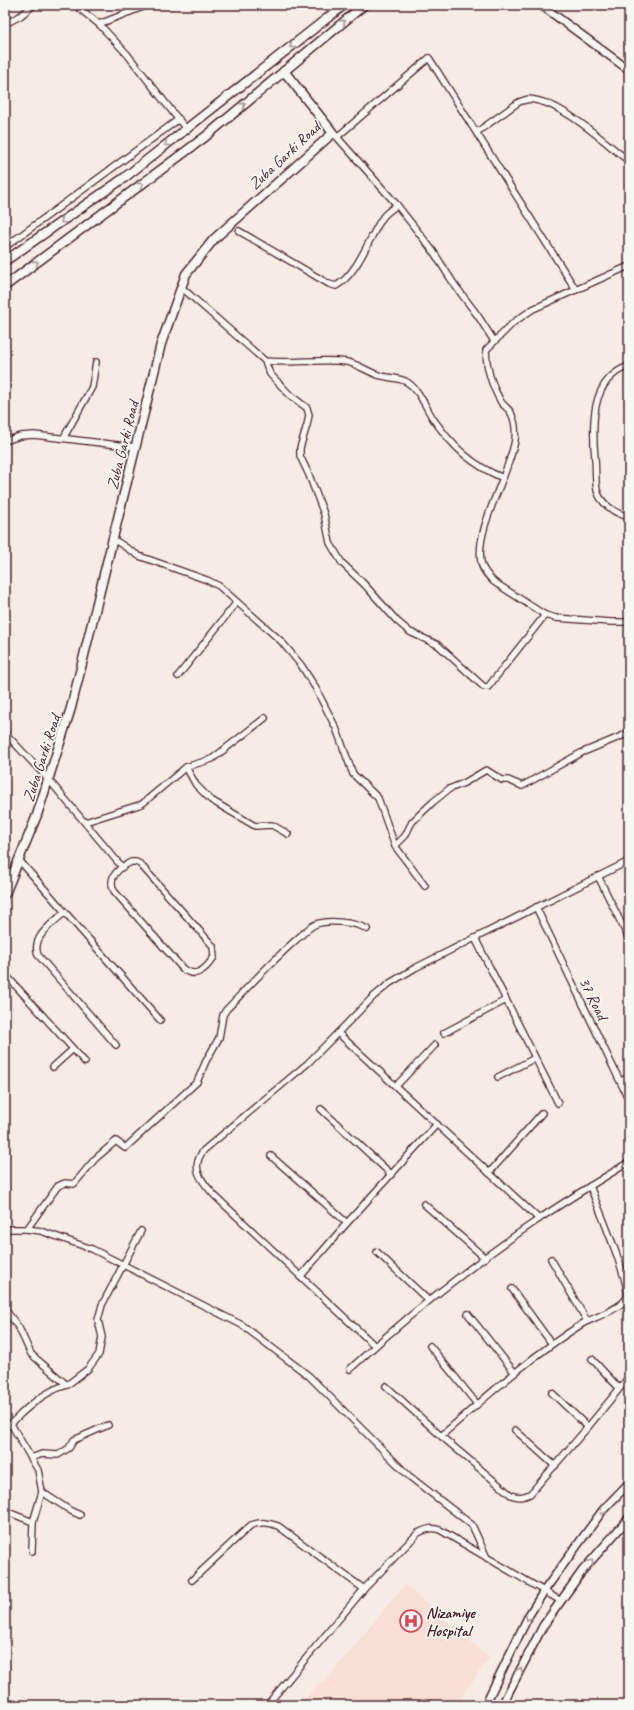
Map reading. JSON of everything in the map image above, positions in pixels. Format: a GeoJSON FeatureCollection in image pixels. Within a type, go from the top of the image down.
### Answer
{"type":"FeatureCollection","features":[{"type":"Feature","properties":{"kind":"main road"},"geometry":{"type":"LineString","coordinates":[[5,261],[124,178],[344,5]]}},
{"type":"Feature","properties":{"kind":"main road"},"geometry":{"type":"LineString","coordinates":[[5,286],[205,137],[364,5]]}},
{"type":"Feature","properties":{"kind":"main road","name":"Zuba Garki Road"},"geometry":{"type":"LineString","coordinates":[[5,894],[37,815],[71,708],[161,344],[186,274],[214,239],[335,135],[284,71]]}},
{"type":"Feature","properties":{"kind":"street"},"geometry":{"type":"LineString","coordinates":[[5,24],[20,16],[34,5]]}},
{"type":"Feature","properties":{"kind":"street"},"geometry":{"type":"LineString","coordinates":[[75,5],[99,24],[127,54],[186,129]]}},
{"type":"Feature","properties":{"kind":"street"},"geometry":{"type":"LineString","coordinates":[[99,24],[148,5]]}},
{"type":"Feature","properties":{"kind":"street"},"geometry":{"type":"LineString","coordinates":[[541,5],[629,69]]}},
{"type":"Feature","properties":{"kind":"street"},"geometry":{"type":"LineString","coordinates":[[494,341],[433,251],[397,205],[335,135],[430,58],[576,290]]}},
{"type":"Feature","properties":{"kind":"street"},"geometry":{"type":"LineString","coordinates":[[477,132],[520,102],[527,99],[534,99],[548,104],[575,120],[629,160]]}},
{"type":"Feature","properties":{"kind":"street"},"geometry":{"type":"LineString","coordinates":[[5,247],[179,119]]}},
{"type":"Feature","properties":{"kind":"street"},"geometry":{"type":"LineString","coordinates":[[239,231],[329,284],[336,286],[346,278],[353,268],[383,218],[397,205]]}},
{"type":"Feature","properties":{"kind":"street"},"geometry":{"type":"LineString","coordinates":[[629,266],[533,309],[514,322],[486,350],[486,364],[491,379],[502,404],[511,412],[516,429],[515,441],[484,529],[481,548],[481,563],[487,575],[494,582],[545,615],[556,618],[629,622]]}},
{"type":"Feature","properties":{"kind":"street"},"geometry":{"type":"LineString","coordinates":[[181,287],[265,361],[270,374],[307,408],[307,425],[300,448],[300,456],[324,514],[330,543],[342,563],[364,584],[397,621],[410,632],[438,645],[484,687],[488,687],[545,615]]}},
{"type":"Feature","properties":{"kind":"street"},"geometry":{"type":"LineString","coordinates":[[265,361],[283,363],[349,362],[380,376],[392,377],[406,381],[419,394],[441,430],[467,458],[485,470],[503,478]]}},
{"type":"Feature","properties":{"kind":"street"},"geometry":{"type":"LineString","coordinates":[[64,437],[92,387],[96,362]]}},
{"type":"Feature","properties":{"kind":"street"},"geometry":{"type":"LineString","coordinates":[[629,366],[611,375],[604,384],[594,410],[593,433],[597,491],[606,504],[617,513],[629,516]]}},
{"type":"Feature","properties":{"kind":"street"},"geometry":{"type":"LineString","coordinates":[[5,441],[20,436],[34,435],[64,437],[136,447]]}},
{"type":"Feature","properties":{"kind":"street"},"geometry":{"type":"LineString","coordinates":[[113,539],[139,556],[207,580],[219,586],[281,641],[301,665],[315,687],[336,728],[352,774],[378,798],[395,846],[425,886]]}},
{"type":"Feature","properties":{"kind":"street"},"geometry":{"type":"LineString","coordinates":[[178,676],[237,602]]}},
{"type":"Feature","properties":{"kind":"street"},"geometry":{"type":"LineString","coordinates":[[85,822],[142,804],[186,767],[212,759],[265,718]]}},
{"type":"Feature","properties":{"kind":"street"},"geometry":{"type":"LineString","coordinates":[[5,733],[49,780],[122,867]]}},
{"type":"Feature","properties":{"kind":"street"},"geometry":{"type":"LineString","coordinates":[[395,846],[405,836],[412,822],[438,797],[450,788],[464,783],[486,770],[502,780],[508,780],[522,786],[581,753],[629,733]]}},
{"type":"Feature","properties":{"kind":"street"},"geometry":{"type":"LineString","coordinates":[[186,767],[196,785],[211,800],[255,826],[272,825],[288,834]]}},
{"type":"Feature","properties":{"kind":"street"},"geometry":{"type":"LineString","coordinates":[[19,860],[160,1020]]}},
{"type":"Feature","properties":{"kind":"street"},"geometry":{"type":"LineString","coordinates":[[375,1346],[214,1195],[203,1182],[198,1172],[197,1162],[199,1156],[204,1150],[308,1063],[373,997],[390,983],[415,968],[629,861]]}},
{"type":"Feature","properties":{"kind":"street"},"geometry":{"type":"LineString","coordinates":[[131,862],[140,864],[213,946],[214,957],[198,974],[189,974],[183,969],[114,892],[111,885],[111,880],[122,867],[131,862]]}},
{"type":"Feature","properties":{"kind":"street"},"geometry":{"type":"LineString","coordinates":[[598,876],[629,939]]}},
{"type":"Feature","properties":{"kind":"street","name":"37 Road"},"geometry":{"type":"LineString","coordinates":[[536,907],[629,1100]]}},
{"type":"Feature","properties":{"kind":"street"},"geometry":{"type":"LineString","coordinates":[[65,912],[44,932],[37,941],[35,949],[38,955],[116,1044]]}},
{"type":"Feature","properties":{"kind":"street"},"geometry":{"type":"LineString","coordinates":[[27,1229],[58,1186],[65,1183],[74,1184],[95,1159],[116,1141],[125,1148],[197,1082],[206,1061],[219,1038],[223,1015],[226,1010],[282,952],[314,925],[325,922],[360,925],[367,929]]}},
{"type":"Feature","properties":{"kind":"street"},"geometry":{"type":"LineString","coordinates":[[475,938],[558,1103]]}},
{"type":"Feature","properties":{"kind":"street"},"geometry":{"type":"LineString","coordinates":[[5,974],[72,1050],[85,1062]]}},
{"type":"Feature","properties":{"kind":"street"},"geometry":{"type":"LineString","coordinates":[[444,1033],[506,1000]]}},
{"type":"Feature","properties":{"kind":"street"},"geometry":{"type":"LineString","coordinates":[[338,1032],[539,1219]]}},
{"type":"Feature","properties":{"kind":"street"},"geometry":{"type":"LineString","coordinates":[[396,1086],[435,1045]]}},
{"type":"Feature","properties":{"kind":"street"},"geometry":{"type":"LineString","coordinates":[[54,1067],[72,1050]]}},
{"type":"Feature","properties":{"kind":"street"},"geometry":{"type":"LineString","coordinates":[[498,1077],[535,1058]]}},
{"type":"Feature","properties":{"kind":"street"},"geometry":{"type":"LineString","coordinates":[[621,1081],[629,1077]]}},
{"type":"Feature","properties":{"kind":"street"},"geometry":{"type":"LineString","coordinates":[[321,1109],[391,1174]]}},
{"type":"Feature","properties":{"kind":"street"},"geometry":{"type":"LineString","coordinates":[[489,1173],[542,1113]]}},
{"type":"Feature","properties":{"kind":"street"},"geometry":{"type":"LineString","coordinates":[[300,1277],[437,1124]]}},
{"type":"Feature","properties":{"kind":"street"},"geometry":{"type":"LineString","coordinates":[[271,1156],[347,1223]]}},
{"type":"Feature","properties":{"kind":"street"},"geometry":{"type":"LineString","coordinates":[[350,1369],[429,1301],[485,1258],[539,1219],[629,1162]]}},
{"type":"Feature","properties":{"kind":"street"},"geometry":{"type":"LineString","coordinates":[[441,1436],[477,1404],[552,1344],[588,1321],[619,1306],[626,1300],[628,1295],[619,1262],[590,1186]]}},
{"type":"Feature","properties":{"kind":"street"},"geometry":{"type":"LineString","coordinates":[[424,1204],[485,1258]]}},
{"type":"Feature","properties":{"kind":"street"},"geometry":{"type":"LineString","coordinates":[[5,1229],[27,1229],[41,1231],[92,1249],[242,1325],[279,1352],[329,1395],[353,1422],[409,1476],[472,1525],[487,1558]]}},
{"type":"Feature","properties":{"kind":"street"},"geometry":{"type":"LineString","coordinates":[[5,1428],[24,1411],[56,1388],[67,1385],[88,1370],[99,1354],[102,1337],[98,1320],[102,1305],[124,1266],[141,1231]]}},
{"type":"Feature","properties":{"kind":"street"},"geometry":{"type":"LineString","coordinates":[[377,1252],[429,1301]]}},
{"type":"Feature","properties":{"kind":"street"},"geometry":{"type":"LineString","coordinates":[[551,1259],[588,1321]]}},
{"type":"Feature","properties":{"kind":"street"},"geometry":{"type":"LineString","coordinates":[[512,1289],[552,1344]]}},
{"type":"Feature","properties":{"kind":"street"},"geometry":{"type":"LineString","coordinates":[[5,1309],[19,1328],[31,1354],[67,1385]]}},
{"type":"Feature","properties":{"kind":"street"},"geometry":{"type":"LineString","coordinates":[[468,1314],[515,1373]]}},
{"type":"Feature","properties":{"kind":"street"},"geometry":{"type":"LineString","coordinates":[[430,1346],[477,1404]]}},
{"type":"Feature","properties":{"kind":"street"},"geometry":{"type":"LineString","coordinates":[[592,1359],[619,1388]]}},
{"type":"Feature","properties":{"kind":"street"},"geometry":{"type":"LineString","coordinates":[[386,1386],[441,1436],[511,1495],[524,1497],[530,1494],[555,1466],[629,1377]]}},
{"type":"Feature","properties":{"kind":"street"},"geometry":{"type":"LineString","coordinates":[[552,1393],[588,1427]]}},
{"type":"Feature","properties":{"kind":"street"},"geometry":{"type":"LineString","coordinates":[[11,1424],[38,1470],[42,1492],[33,1522],[32,1551]]}},
{"type":"Feature","properties":{"kind":"street"},"geometry":{"type":"LineString","coordinates":[[31,1458],[42,1454],[58,1455],[69,1448],[74,1440],[108,1425]]}},
{"type":"Feature","properties":{"kind":"street"},"geometry":{"type":"LineString","coordinates":[[515,1430],[555,1466]]}},
{"type":"Feature","properties":{"kind":"street"},"geometry":{"type":"LineString","coordinates":[[485,1705],[529,1615],[544,1591],[603,1510],[629,1483]]}},
{"type":"Feature","properties":{"kind":"street"},"geometry":{"type":"LineString","coordinates":[[42,1492],[70,1511],[80,1515]]}},
{"type":"Feature","properties":{"kind":"street"},"geometry":{"type":"LineString","coordinates":[[5,1511],[33,1522]]}},
{"type":"Feature","properties":{"kind":"street"},"geometry":{"type":"LineString","coordinates":[[502,1705],[543,1626],[583,1570],[629,1518]]}},
{"type":"Feature","properties":{"kind":"street"},"geometry":{"type":"LineString","coordinates":[[192,1580],[251,1526],[261,1522],[270,1522],[278,1526],[364,1589]]}},
{"type":"Feature","properties":{"kind":"street"},"geometry":{"type":"LineString","coordinates":[[267,1705],[364,1589],[418,1533],[428,1528],[440,1530],[561,1601]]}},
{"type":"Feature","properties":{"kind":"street"},"geometry":{"type":"LineString","coordinates":[[508,1705],[511,1689]]}},
{"type":"Feature","properties":{"kind":"shaded area","name":"Nizamiye Hospital"},"geometry":{"type":"Polygon","coordinates":[[[405,1585],[489,1658],[456,1705],[298,1705],[330,1675],[405,1585]]]}},
{"type":"Feature","properties":{"kind":"place","name":"Nizamiye Hospital"},"geometry":{"type":"Point","coordinates":[411,1621]}}]}
